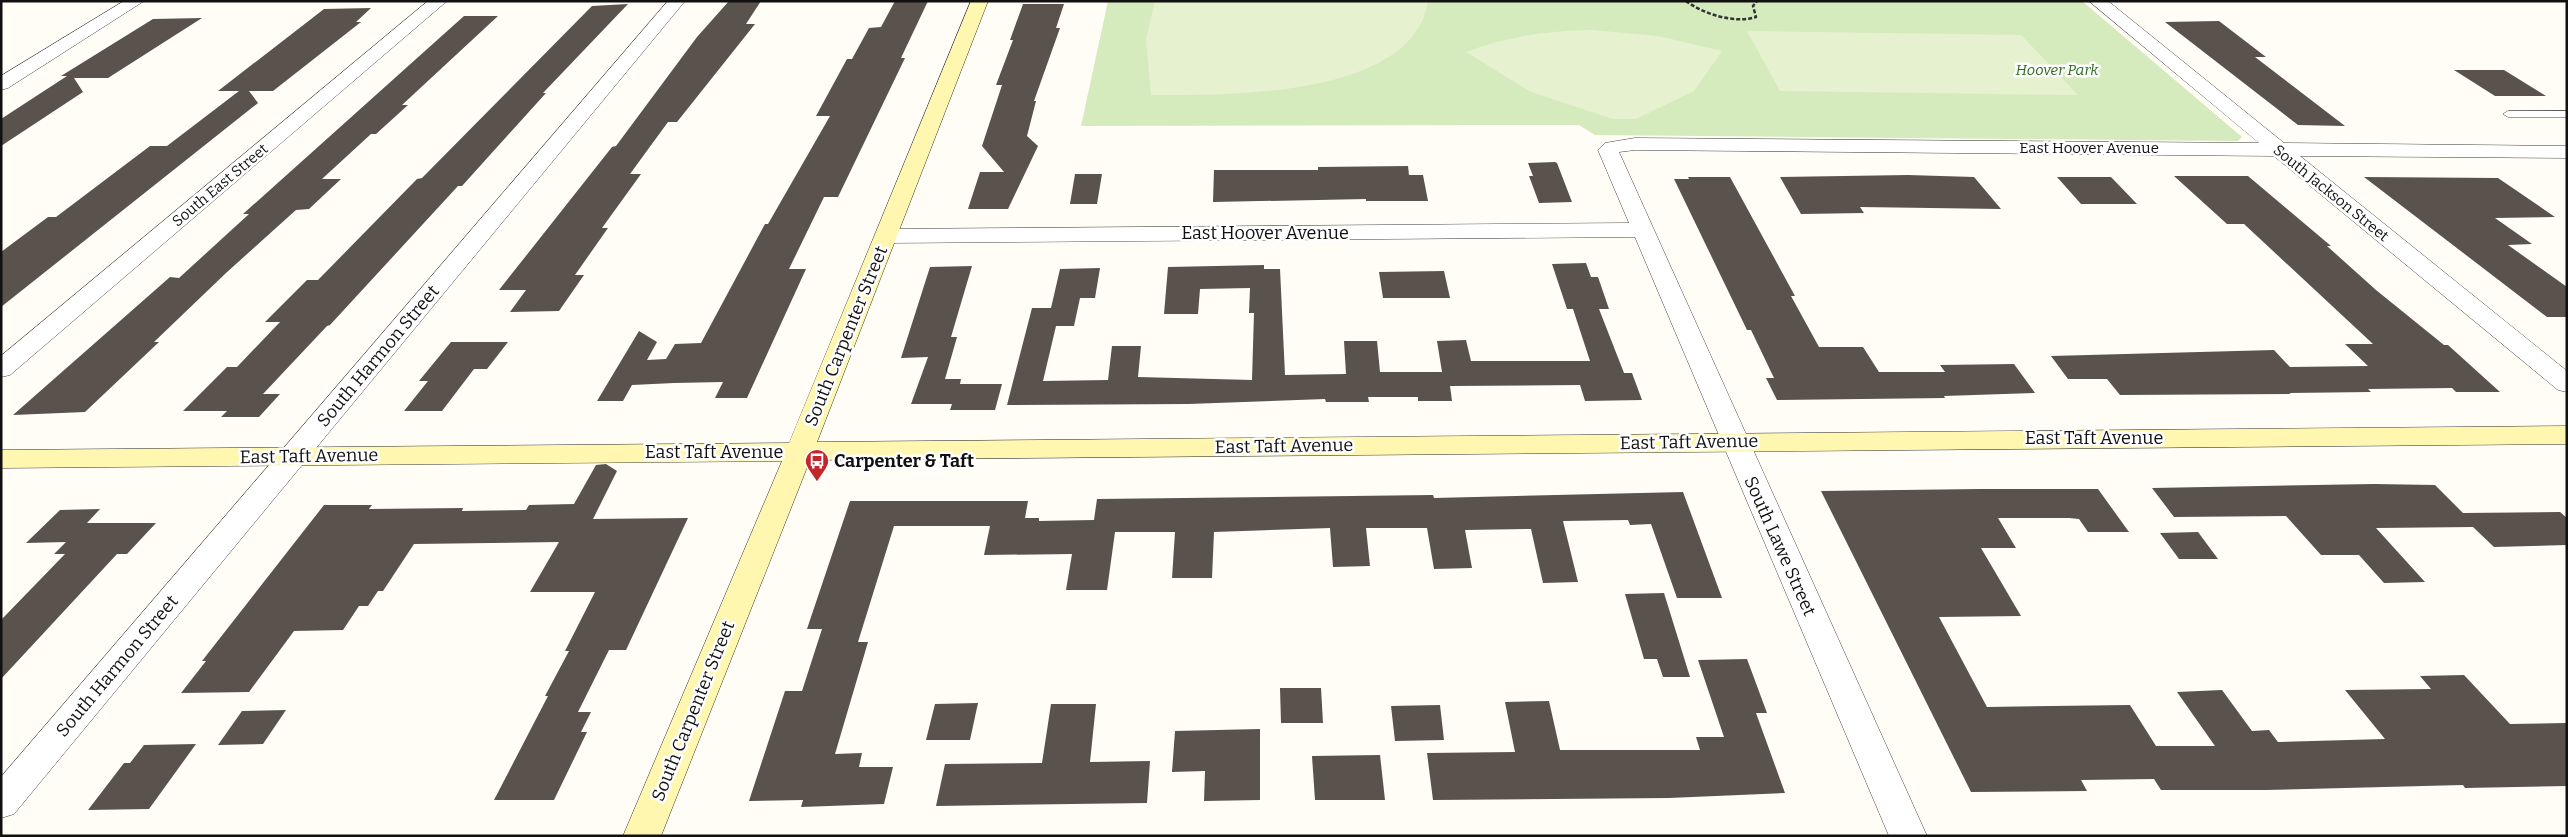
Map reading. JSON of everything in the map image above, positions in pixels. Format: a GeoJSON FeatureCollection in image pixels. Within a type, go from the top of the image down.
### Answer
{"type":"FeatureCollection","features":[{"type":"Feature","properties":{"kind":"street"},"geometry":{"type":"LineString","coordinates":[[1,84],[136,1]]}},
{"type":"Feature","properties":{"kind":"street","name":"South East Street"},"geometry":{"type":"LineString","coordinates":[[1,369],[439,1]]}},
{"type":"Feature","properties":{"kind":"street","name":"South Harmon Street"},"geometry":{"type":"LineString","coordinates":[[1,803],[677,1]]}},
{"type":"Feature","properties":{"kind":"street","name":"South Carpenter Street"},"geometry":{"type":"LineString","coordinates":[[642,836],[887,236],[980,1]]}},
{"type":"Feature","properties":{"kind":"street","name":"South Jackson Street"},"geometry":{"type":"LineString","coordinates":[[2097,1],[2567,384]]}},
{"type":"Feature","properties":{"kind":"street","name":"East Hoover Avenue"},"geometry":{"type":"LineString","coordinates":[[1612,146],[1645,144],[2567,152]]}},
{"type":"Feature","properties":{"kind":"street","name":"South Lawe Street"},"geometry":{"type":"LineString","coordinates":[[1612,146],[1608,150],[1642,230],[1908,836]]}},
{"type":"Feature","properties":{"kind":"street","name":"East Hoover Avenue"},"geometry":{"type":"LineString","coordinates":[[887,236],[1642,230]]}},
{"type":"Feature","properties":{"kind":"street","name":"East Taft Avenue"},"geometry":{"type":"LineString","coordinates":[[1,459],[1735,441],[2567,435]]}},
{"type":"Feature","properties":{"kind":"lane"},"geometry":{"type":"LineString","coordinates":[[2508,114],[2567,114]]}},
{"type":"Feature","properties":{"kind":"path"},"geometry":{"type":"LineString","coordinates":[[1686,1],[1694,7],[1743,21],[1756,16],[1753,6],[1757,1]]}},
{"type":"Feature","properties":{"kind":"green space","name":"Hoover Park"},"geometry":{"type":"Polygon","coordinates":[[[1108,1],[2082,1],[2242,137],[2238,141],[2231,141],[1595,135],[1579,125],[1081,126],[1108,1]]]}},
{"type":"Feature","properties":{"kind":"green space"},"geometry":{"type":"Polygon","coordinates":[[[1155,1],[1428,1],[1415,33],[1389,57],[1353,74],[1311,85],[1267,91],[1151,95],[1146,39],[1155,1]]]}},
{"type":"Feature","properties":{"kind":"green space"},"geometry":{"type":"Polygon","coordinates":[[[1592,30],[1658,36],[1722,51],[1694,91],[1636,119],[1613,119],[1531,92],[1466,52],[1528,35],[1592,30]]]}},
{"type":"Feature","properties":{"kind":"green space"},"geometry":{"type":"Polygon","coordinates":[[[1747,31],[2021,35],[2078,95],[1780,91],[1747,31]]]}},
{"type":"Feature","properties":{"kind":"building"},"geometry":{"type":"Polygon","coordinates":[[[729,1],[761,1],[746,24],[755,24],[677,122],[668,122],[630,174],[641,174],[602,228],[608,228],[575,275],[584,275],[559,311],[510,312],[526,290],[499,290],[612,147],[616,146],[697,37],[729,1]]]}},
{"type":"Feature","properties":{"kind":"building"},"geometry":{"type":"Polygon","coordinates":[[[895,1],[928,1],[901,58],[905,58],[838,197],[824,197],[789,269],[806,269],[747,398],[715,398],[723,382],[632,385],[623,401],[597,401],[639,331],[657,342],[647,360],[666,359],[675,344],[701,343],[765,224],[768,224],[830,116],[816,116],[847,59],[852,59],[869,28],[881,27],[895,1]]]}},
{"type":"Feature","properties":{"kind":"building"},"geometry":{"type":"Polygon","coordinates":[[[628,4],[543,93],[546,93],[462,186],[458,186],[330,325],[263,394],[280,394],[259,417],[221,417],[227,411],[183,411],[227,367],[237,367],[280,322],[265,322],[307,280],[318,280],[592,6],[628,4]]]}},
{"type":"Feature","properties":{"kind":"building"},"geometry":{"type":"Polygon","coordinates":[[[1023,4],[1064,4],[1056,28],[1060,28],[1034,101],[1036,101],[1027,136],[1038,146],[1008,209],[968,209],[980,172],[1004,172],[982,146],[1002,85],[996,85],[1013,40],[1010,40],[1023,4]]]}},
{"type":"Feature","properties":{"kind":"building"},"geometry":{"type":"Polygon","coordinates":[[[371,8],[356,22],[361,22],[273,91],[249,91],[258,103],[1,307],[1,252],[48,217],[56,217],[150,146],[167,146],[239,91],[218,91],[324,9],[371,8]]]}},
{"type":"Feature","properties":{"kind":"building"},"geometry":{"type":"Polygon","coordinates":[[[464,16],[498,16],[402,105],[408,105],[376,134],[371,134],[322,179],[341,179],[309,209],[296,210],[226,273],[154,342],[159,342],[85,412],[13,415],[170,277],[179,278],[249,214],[243,214],[464,16]]]}},
{"type":"Feature","properties":{"kind":"building"},"geometry":{"type":"Polygon","coordinates":[[[202,18],[108,78],[74,78],[83,92],[1,146],[1,119],[67,76],[61,76],[153,19],[202,18]]]}},
{"type":"Feature","properties":{"kind":"building"},"geometry":{"type":"Polygon","coordinates":[[[2219,21],[2266,57],[2255,57],[2345,126],[2298,125],[2165,22],[2219,21]]]}},
{"type":"Feature","properties":{"kind":"building"},"geometry":{"type":"Polygon","coordinates":[[[2454,70],[2504,70],[2546,96],[2495,96],[2454,70]]]}},
{"type":"Feature","properties":{"kind":"building"},"geometry":{"type":"Polygon","coordinates":[[[1555,162],[1572,202],[1539,203],[1529,176],[1533,176],[1528,163],[1555,162]]]}},
{"type":"Feature","properties":{"kind":"building"},"geometry":{"type":"Polygon","coordinates":[[[1408,166],[1409,175],[1423,175],[1428,201],[1366,201],[1366,199],[1213,202],[1214,170],[1318,170],[1318,167],[1408,166]]]}},
{"type":"Feature","properties":{"kind":"building"},"geometry":{"type":"Polygon","coordinates":[[[1075,174],[1102,174],[1097,204],[1070,204],[1075,174]]]}},
{"type":"Feature","properties":{"kind":"building"},"geometry":{"type":"Polygon","coordinates":[[[1908,175],[1974,177],[2001,209],[1860,207],[1864,213],[1801,214],[1780,177],[1908,175]]]}},
{"type":"Feature","properties":{"kind":"building"},"geometry":{"type":"Polygon","coordinates":[[[2174,176],[2248,176],[2331,246],[2327,246],[2376,290],[2444,345],[2448,345],[2500,392],[2456,392],[2452,388],[2368,389],[2371,392],[2289,393],[2291,394],[2120,395],[2107,379],[2068,379],[2051,356],[2274,350],[2290,367],[2368,366],[2345,344],[2373,344],[2244,224],[2227,224],[2174,176]]]}},
{"type":"Feature","properties":{"kind":"building"},"geometry":{"type":"Polygon","coordinates":[[[1688,177],[1730,177],[1795,296],[1791,296],[1819,347],[1863,347],[1879,372],[1945,372],[1940,365],[2014,364],[2035,393],[1944,396],[1945,398],[1777,400],[1766,378],[1774,378],[1751,330],[1747,330],[1674,179],[1689,179],[1688,177]]]}},
{"type":"Feature","properties":{"kind":"building"},"geometry":{"type":"Polygon","coordinates":[[[2057,177],[2111,177],[2137,204],[2081,204],[2057,177]]]}},
{"type":"Feature","properties":{"kind":"building"},"geometry":{"type":"Polygon","coordinates":[[[2364,177],[2498,178],[2555,217],[2495,218],[2532,244],[2508,245],[2567,287],[2567,317],[2547,317],[2364,177]]]}},
{"type":"Feature","properties":{"kind":"building"},"geometry":{"type":"Polygon","coordinates":[[[1586,263],[1591,277],[1598,277],[1609,309],[1599,309],[1624,373],[1632,373],[1642,400],[1585,401],[1580,385],[1450,386],[1452,401],[1418,401],[1418,397],[1368,397],[1369,402],[1326,402],[1325,399],[1188,404],[1007,405],[1032,308],[1051,308],[1060,269],[1100,268],[1095,298],[1080,298],[1074,326],[1056,326],[1043,381],[1108,380],[1112,346],[1141,346],[1138,377],[1252,380],[1254,313],[1249,313],[1250,288],[1200,289],[1198,314],[1164,314],[1168,267],[1264,265],[1264,269],[1280,269],[1285,375],[1346,374],[1344,341],[1377,341],[1380,372],[1442,372],[1437,341],[1466,340],[1471,361],[1590,361],[1573,309],[1567,309],[1552,264],[1586,263]]]}},
{"type":"Feature","properties":{"kind":"building"},"geometry":{"type":"Polygon","coordinates":[[[972,266],[951,337],[957,337],[945,379],[961,379],[960,384],[1002,384],[995,410],[950,410],[952,404],[911,404],[928,357],[901,358],[930,267],[972,266]]]}},
{"type":"Feature","properties":{"kind":"building"},"geometry":{"type":"Polygon","coordinates":[[[1444,271],[1450,298],[1383,298],[1379,272],[1444,271]]]}},
{"type":"Feature","properties":{"kind":"building"},"geometry":{"type":"Polygon","coordinates":[[[451,342],[508,342],[487,369],[474,369],[442,411],[404,411],[428,381],[419,381],[451,342]]]}},
{"type":"Feature","properties":{"kind":"building"},"geometry":{"type":"Polygon","coordinates":[[[606,464],[617,471],[593,519],[688,518],[626,650],[609,650],[578,712],[591,712],[581,732],[587,732],[554,800],[494,800],[548,696],[545,696],[569,651],[565,651],[595,592],[530,592],[559,542],[414,544],[383,591],[378,591],[368,606],[359,606],[343,630],[294,631],[249,692],[181,693],[206,661],[202,661],[324,505],[372,505],[369,509],[463,508],[462,511],[526,510],[529,505],[574,504],[596,465],[606,464]]]}},
{"type":"Feature","properties":{"kind":"building"},"geometry":{"type":"Polygon","coordinates":[[[2374,484],[2435,485],[2463,513],[2560,512],[2567,518],[2567,545],[2494,547],[2473,527],[2376,528],[2425,582],[2384,583],[2359,555],[2321,555],[2286,516],[2174,517],[2152,488],[2374,484]]]}},
{"type":"Feature","properties":{"kind":"building"},"geometry":{"type":"Polygon","coordinates":[[[2098,489],[2129,532],[2088,532],[2079,519],[1998,518],[2016,548],[1981,548],[2021,616],[1939,617],[1987,707],[2130,705],[2156,746],[2215,746],[2177,692],[2222,690],[2252,731],[2269,730],[2278,742],[2385,739],[2345,690],[2431,689],[2420,676],[2464,675],[2510,724],[2567,723],[2567,786],[2465,788],[2463,785],[2265,790],[2161,790],[2154,779],[2081,780],[2087,791],[1971,792],[1821,491],[2098,489]]]}},
{"type":"Feature","properties":{"kind":"building"},"geometry":{"type":"Polygon","coordinates":[[[1683,492],[1722,598],[1677,598],[1651,524],[1630,525],[1628,520],[1563,521],[1578,582],[1543,583],[1531,529],[1465,530],[1472,568],[1434,569],[1427,528],[1366,528],[1370,566],[1333,567],[1330,528],[1214,532],[1212,578],[1172,578],[1175,532],[1115,532],[1107,590],[1066,590],[1072,554],[984,555],[990,526],[894,526],[858,642],[868,642],[835,754],[862,753],[859,767],[893,767],[884,804],[801,807],[803,800],[749,801],[785,691],[802,691],[822,629],[807,629],[850,501],[1028,501],[1025,518],[1039,518],[1039,521],[1094,520],[1097,499],[1433,495],[1434,498],[1683,492]]]}},
{"type":"Feature","properties":{"kind":"building"},"geometry":{"type":"Polygon","coordinates":[[[100,509],[87,523],[156,523],[127,554],[117,554],[1,679],[1,620],[65,554],[54,554],[66,542],[26,543],[60,510],[100,509]]]}},
{"type":"Feature","properties":{"kind":"building"},"geometry":{"type":"Polygon","coordinates":[[[2198,532],[2218,559],[2179,559],[2160,533],[2198,532]]]}},
{"type":"Feature","properties":{"kind":"building"},"geometry":{"type":"Polygon","coordinates":[[[1664,593],[1690,677],[1663,677],[1657,659],[1644,659],[1625,594],[1664,593]]]}},
{"type":"Feature","properties":{"kind":"building"},"geometry":{"type":"Polygon","coordinates":[[[1747,659],[1767,713],[1756,713],[1785,793],[1669,798],[1433,800],[1427,753],[1515,752],[1505,702],[1549,701],[1560,750],[1700,750],[1696,737],[1724,737],[1698,660],[1747,659]]]}},
{"type":"Feature","properties":{"kind":"building"},"geometry":{"type":"Polygon","coordinates":[[[1280,688],[1321,688],[1323,723],[1281,723],[1280,688]]]}},
{"type":"Feature","properties":{"kind":"building"},"geometry":{"type":"Polygon","coordinates":[[[978,703],[970,740],[926,740],[935,704],[978,703]]]}},
{"type":"Feature","properties":{"kind":"building"},"geometry":{"type":"Polygon","coordinates":[[[1051,704],[1096,704],[1090,762],[1150,761],[1147,803],[936,806],[945,764],[1042,763],[1051,704]]]}},
{"type":"Feature","properties":{"kind":"building"},"geometry":{"type":"Polygon","coordinates":[[[1440,705],[1444,740],[1395,741],[1391,706],[1440,705]]]}},
{"type":"Feature","properties":{"kind":"building"},"geometry":{"type":"Polygon","coordinates":[[[286,710],[263,744],[218,745],[242,711],[286,710]]]}},
{"type":"Feature","properties":{"kind":"building"},"geometry":{"type":"Polygon","coordinates":[[[1260,729],[1260,800],[1204,801],[1205,771],[1172,772],[1175,731],[1260,729]]]}},
{"type":"Feature","properties":{"kind":"building"},"geometry":{"type":"Polygon","coordinates":[[[196,744],[149,809],[88,810],[124,763],[130,763],[144,745],[196,744]]]}},
{"type":"Feature","properties":{"kind":"building"},"geometry":{"type":"Polygon","coordinates":[[[1380,755],[1385,800],[1315,800],[1312,756],[1380,755]]]}},
{"type":"Feature","properties":{"kind":"place","name":"Carpenter & Taft"},"geometry":{"type":"Point","coordinates":[817,482]}}]}
